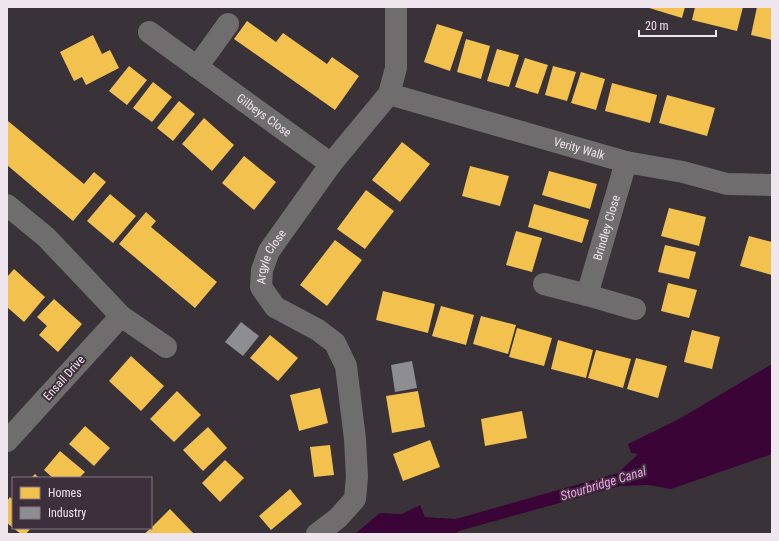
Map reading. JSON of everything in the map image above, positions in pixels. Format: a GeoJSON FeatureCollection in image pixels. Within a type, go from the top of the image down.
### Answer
{"type":"FeatureCollection","features":[{"type":"Feature","properties":{"kind":"street","name":"Argyle Close"},"geometry":{"type":"LineString","coordinates":[[317,534],[338,518],[355,499],[357,477],[355,439],[346,366],[335,343],[318,330],[275,307],[261,287],[262,270],[270,251],[331,164],[389,94],[396,68],[396,7]]}},
{"type":"Feature","properties":{"kind":"street"},"geometry":{"type":"LineString","coordinates":[[197,67],[228,24]]}},
{"type":"Feature","properties":{"kind":"street","name":"Gilbeys Close"},"geometry":{"type":"LineString","coordinates":[[148,32],[331,164]]}},
{"type":"Feature","properties":{"kind":"street","name":"Verity Walk"},"geometry":{"type":"LineString","coordinates":[[389,94],[626,162],[683,172],[727,184],[772,185]]}},
{"type":"Feature","properties":{"kind":"street","name":"Brindley Close"},"geometry":{"type":"LineString","coordinates":[[587,294],[626,162]]}},
{"type":"Feature","properties":{"kind":"street"},"geometry":{"type":"LineString","coordinates":[[7,205],[46,237],[121,316],[166,347]]}},
{"type":"Feature","properties":{"kind":"street"},"geometry":{"type":"LineString","coordinates":[[544,284],[587,294],[635,310]]}},
{"type":"Feature","properties":{"kind":"street","name":"Ensall Drive"},"geometry":{"type":"LineString","coordinates":[[7,441],[121,316]]}},
{"type":"Feature","properties":{"kind":"water","name":"Stourbridge Canal"},"geometry":{"type":"Polygon","coordinates":[[[772,364],[772,454],[671,489],[648,485],[620,486],[459,531],[455,534],[355,534],[380,513],[402,514],[420,505],[425,517],[456,519],[618,473],[638,454],[631,453],[628,444],[679,419],[772,364]]]}},
{"type":"Feature","properties":{"kind":"building: Homes"},"geometry":{"type":"Polygon","coordinates":[[[646,7],[685,7],[682,18],[646,7]]]}},
{"type":"Feature","properties":{"kind":"building: Homes"},"geometry":{"type":"Polygon","coordinates":[[[695,7],[743,7],[737,31],[692,20],[695,7]]]}},
{"type":"Feature","properties":{"kind":"building: Homes"},"geometry":{"type":"Polygon","coordinates":[[[757,7],[772,7],[772,40],[751,35],[757,7]]]}},
{"type":"Feature","properties":{"kind":"building: Homes"},"geometry":{"type":"Polygon","coordinates":[[[247,21],[276,42],[283,33],[327,64],[332,57],[359,76],[335,110],[234,39],[247,21]]]}},
{"type":"Feature","properties":{"kind":"building: Homes"},"geometry":{"type":"Polygon","coordinates":[[[437,24],[463,32],[450,71],[424,62],[437,24]]]}},
{"type":"Feature","properties":{"kind":"building: Homes"},"geometry":{"type":"Polygon","coordinates":[[[93,35],[102,54],[110,50],[119,68],[86,85],[82,77],[74,81],[60,52],[93,35]]]}},
{"type":"Feature","properties":{"kind":"building: Homes"},"geometry":{"type":"Polygon","coordinates":[[[466,39],[490,46],[481,79],[457,72],[466,39]]]}},
{"type":"Feature","properties":{"kind":"building: Homes"},"geometry":{"type":"Polygon","coordinates":[[[497,49],[519,55],[509,87],[487,81],[497,49]]]}},
{"type":"Feature","properties":{"kind":"building: Homes"},"geometry":{"type":"Polygon","coordinates":[[[525,58],[548,65],[538,94],[515,87],[525,58]]]}},
{"type":"Feature","properties":{"kind":"building: Homes"},"geometry":{"type":"Polygon","coordinates":[[[129,66],[147,80],[127,105],[109,91],[129,66]]]}},
{"type":"Feature","properties":{"kind":"building: Homes"},"geometry":{"type":"Polygon","coordinates":[[[553,66],[576,72],[567,101],[545,95],[553,66]]]}},
{"type":"Feature","properties":{"kind":"building: Homes"},"geometry":{"type":"Polygon","coordinates":[[[581,72],[605,79],[596,110],[571,103],[581,72]]]}},
{"type":"Feature","properties":{"kind":"building: Homes"},"geometry":{"type":"Polygon","coordinates":[[[153,82],[172,97],[152,122],[133,108],[153,82]]]}},
{"type":"Feature","properties":{"kind":"building: Homes"},"geometry":{"type":"Polygon","coordinates":[[[612,83],[657,95],[650,123],[605,111],[612,83]]]}},
{"type":"Feature","properties":{"kind":"building: Homes"},"geometry":{"type":"Polygon","coordinates":[[[667,95],[715,108],[707,136],[659,123],[667,95]]]}},
{"type":"Feature","properties":{"kind":"building: Homes"},"geometry":{"type":"Polygon","coordinates":[[[179,101],[195,114],[173,141],[157,128],[179,101]]]}},
{"type":"Feature","properties":{"kind":"building: Homes"},"geometry":{"type":"Polygon","coordinates":[[[204,118],[234,145],[212,171],[182,144],[204,118]]]}},
{"type":"Feature","properties":{"kind":"building: Homes"},"geometry":{"type":"Polygon","coordinates":[[[8,121],[84,184],[94,172],[106,182],[73,221],[7,165],[8,121]]]}},
{"type":"Feature","properties":{"kind":"building: Homes"},"geometry":{"type":"Polygon","coordinates":[[[402,142],[430,164],[400,202],[372,180],[402,142]]]}},
{"type":"Feature","properties":{"kind":"building: Homes"},"geometry":{"type":"Polygon","coordinates":[[[244,156],[276,182],[254,210],[222,183],[244,156]]]}},
{"type":"Feature","properties":{"kind":"building: Homes"},"geometry":{"type":"Polygon","coordinates":[[[470,166],[509,176],[500,206],[462,196],[470,166]]]}},
{"type":"Feature","properties":{"kind":"building: Homes"},"geometry":{"type":"Polygon","coordinates":[[[549,171],[597,184],[590,209],[542,195],[549,171]]]}},
{"type":"Feature","properties":{"kind":"building: Homes"},"geometry":{"type":"Polygon","coordinates":[[[366,190],[394,211],[365,249],[337,229],[366,190]]]}},
{"type":"Feature","properties":{"kind":"building: Homes"},"geometry":{"type":"Polygon","coordinates":[[[110,194],[136,216],[113,243],[87,221],[110,194]]]}},
{"type":"Feature","properties":{"kind":"building: Homes"},"geometry":{"type":"Polygon","coordinates":[[[534,204],[589,220],[582,243],[528,227],[534,204]]]}},
{"type":"Feature","properties":{"kind":"building: Homes"},"geometry":{"type":"Polygon","coordinates":[[[669,208],[706,217],[699,246],[661,236],[669,208]]]}},
{"type":"Feature","properties":{"kind":"building: Homes"},"geometry":{"type":"Polygon","coordinates":[[[146,212],[156,221],[151,227],[217,282],[195,308],[119,244],[146,212]]]}},
{"type":"Feature","properties":{"kind":"building: Homes"},"geometry":{"type":"Polygon","coordinates":[[[516,231],[542,238],[532,272],[506,265],[516,231]]]}},
{"type":"Feature","properties":{"kind":"building: Homes"},"geometry":{"type":"Polygon","coordinates":[[[749,236],[772,242],[772,275],[740,266],[749,236]]]}},
{"type":"Feature","properties":{"kind":"building: Homes"},"geometry":{"type":"Polygon","coordinates":[[[335,240],[362,260],[327,306],[300,285],[335,240]]]}},
{"type":"Feature","properties":{"kind":"building: Homes"},"geometry":{"type":"Polygon","coordinates":[[[665,245],[696,252],[689,279],[658,272],[665,245]]]}},
{"type":"Feature","properties":{"kind":"building: Homes"},"geometry":{"type":"Polygon","coordinates":[[[14,269],[45,297],[24,322],[7,307],[7,277],[14,269]]]}},
{"type":"Feature","properties":{"kind":"building: Homes"},"geometry":{"type":"Polygon","coordinates":[[[668,283],[697,290],[689,318],[661,311],[668,283]]]}},
{"type":"Feature","properties":{"kind":"building: Homes"},"geometry":{"type":"Polygon","coordinates":[[[383,291],[435,304],[428,333],[376,320],[383,291]]]}},
{"type":"Feature","properties":{"kind":"building: Homes"},"geometry":{"type":"Polygon","coordinates":[[[54,299],[82,324],[58,352],[39,335],[47,326],[37,317],[54,299]]]}},
{"type":"Feature","properties":{"kind":"building: Homes"},"geometry":{"type":"Polygon","coordinates":[[[441,306],[474,315],[466,345],[432,336],[441,306]]]}},
{"type":"Feature","properties":{"kind":"building: Homes"},"geometry":{"type":"Polygon","coordinates":[[[481,316],[516,325],[508,354],[473,344],[481,316]]]}},
{"type":"Feature","properties":{"kind":"building: Homes"},"geometry":{"type":"Polygon","coordinates":[[[517,328],[552,338],[544,366],[509,357],[517,328]]]}},
{"type":"Feature","properties":{"kind":"building: Homes"},"geometry":{"type":"Polygon","coordinates":[[[692,330],[720,337],[712,369],[684,362],[692,330]]]}},
{"type":"Feature","properties":{"kind":"building: Homes"},"geometry":{"type":"Polygon","coordinates":[[[270,335],[298,358],[278,381],[250,358],[270,335]]]}},
{"type":"Feature","properties":{"kind":"building: Homes"},"geometry":{"type":"Polygon","coordinates":[[[558,340],[593,350],[586,378],[551,369],[558,340]]]}},
{"type":"Feature","properties":{"kind":"building: Homes"},"geometry":{"type":"Polygon","coordinates":[[[596,350],[631,359],[623,388],[588,378],[596,350]]]}},
{"type":"Feature","properties":{"kind":"building: Homes"},"geometry":{"type":"Polygon","coordinates":[[[131,356],[164,386],[141,411],[109,381],[131,356]]]}},
{"type":"Feature","properties":{"kind":"building: Homes"},"geometry":{"type":"Polygon","coordinates":[[[636,358],[667,366],[658,398],[627,389],[636,358]]]}},
{"type":"Feature","properties":{"kind":"building: Homes"},"geometry":{"type":"Polygon","coordinates":[[[320,388],[328,423],[299,431],[290,395],[320,388]]]}},
{"type":"Feature","properties":{"kind":"building: Homes"},"geometry":{"type":"Polygon","coordinates":[[[177,391],[201,415],[174,442],[150,419],[177,391]]]}},
{"type":"Feature","properties":{"kind":"building: Homes"},"geometry":{"type":"Polygon","coordinates":[[[418,391],[425,427],[392,433],[386,396],[418,391]]]}},
{"type":"Feature","properties":{"kind":"building: Homes"},"geometry":{"type":"Polygon","coordinates":[[[522,411],[527,438],[485,446],[481,419],[522,411]]]}},
{"type":"Feature","properties":{"kind":"building: Homes"},"geometry":{"type":"Polygon","coordinates":[[[85,426],[110,448],[94,466],[69,444],[85,426]]]}},
{"type":"Feature","properties":{"kind":"building: Homes"},"geometry":{"type":"Polygon","coordinates":[[[208,427],[227,448],[203,471],[183,450],[208,427]]]}},
{"type":"Feature","properties":{"kind":"building: Homes"},"geometry":{"type":"Polygon","coordinates":[[[430,440],[440,467],[403,481],[393,454],[430,440]]]}},
{"type":"Feature","properties":{"kind":"building: Homes"},"geometry":{"type":"Polygon","coordinates":[[[330,445],[334,475],[314,477],[310,447],[330,445]]]}},
{"type":"Feature","properties":{"kind":"building: Homes"},"geometry":{"type":"Polygon","coordinates":[[[60,451],[85,472],[80,477],[52,477],[44,470],[60,451]]]}},
{"type":"Feature","properties":{"kind":"building: Homes"},"geometry":{"type":"Polygon","coordinates":[[[225,460],[244,478],[220,502],[202,483],[225,460]]]}},
{"type":"Feature","properties":{"kind":"building: Homes"},"geometry":{"type":"Polygon","coordinates":[[[290,489],[302,504],[271,530],[259,516],[290,489]]]}},
{"type":"Feature","properties":{"kind":"building: Homes"},"geometry":{"type":"Polygon","coordinates":[[[10,497],[12,499],[12,527],[7,523],[7,501],[10,497]]]}},
{"type":"Feature","properties":{"kind":"building: Homes"},"geometry":{"type":"Polygon","coordinates":[[[170,509],[194,534],[144,534],[152,529],[152,527],[170,509]]]}},
{"type":"Feature","properties":{"kind":"building: Homes"},"geometry":{"type":"Polygon","coordinates":[[[14,529],[30,529],[26,534],[21,534],[14,529]]]}},
{"type":"Feature","properties":{"kind":"building: Industry"},"geometry":{"type":"Polygon","coordinates":[[[241,322],[259,336],[243,356],[225,342],[241,322]]]}},
{"type":"Feature","properties":{"kind":"building: Industry"},"geometry":{"type":"Polygon","coordinates":[[[412,361],[417,388],[395,392],[391,365],[412,361]]]}}]}
